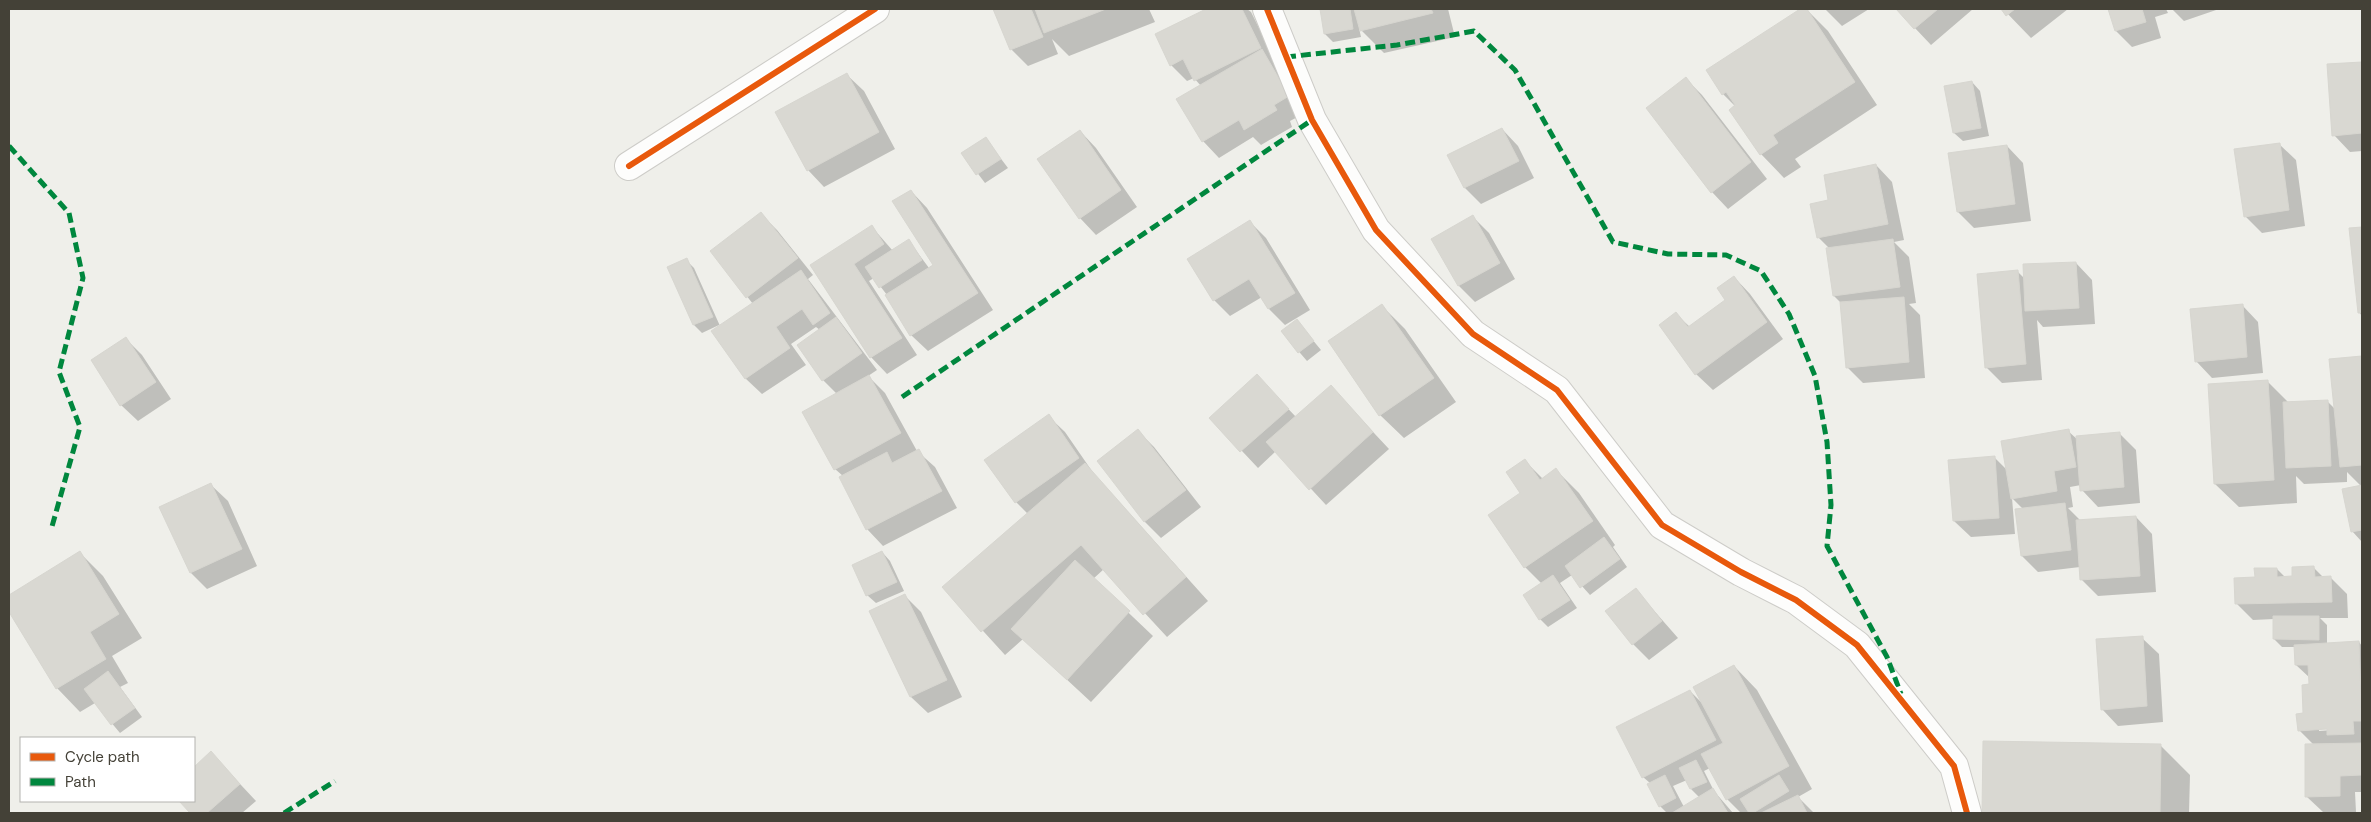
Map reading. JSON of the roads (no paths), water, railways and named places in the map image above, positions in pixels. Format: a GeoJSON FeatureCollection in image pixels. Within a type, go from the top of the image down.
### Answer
{"type":"FeatureCollection","features":[{"type":"Feature","properties":{"kind":"street"},"geometry":{"type":"LineString","coordinates":[[629,166],[875,9]]}},
{"type":"Feature","properties":{"kind":"street"},"geometry":{"type":"LineString","coordinates":[[1267,9],[1312,120],[1376,230],[1473,334],[1557,390],[1662,525],[1741,572],[1796,600],[1857,645],[1954,766],[1967,813]]}}]}
